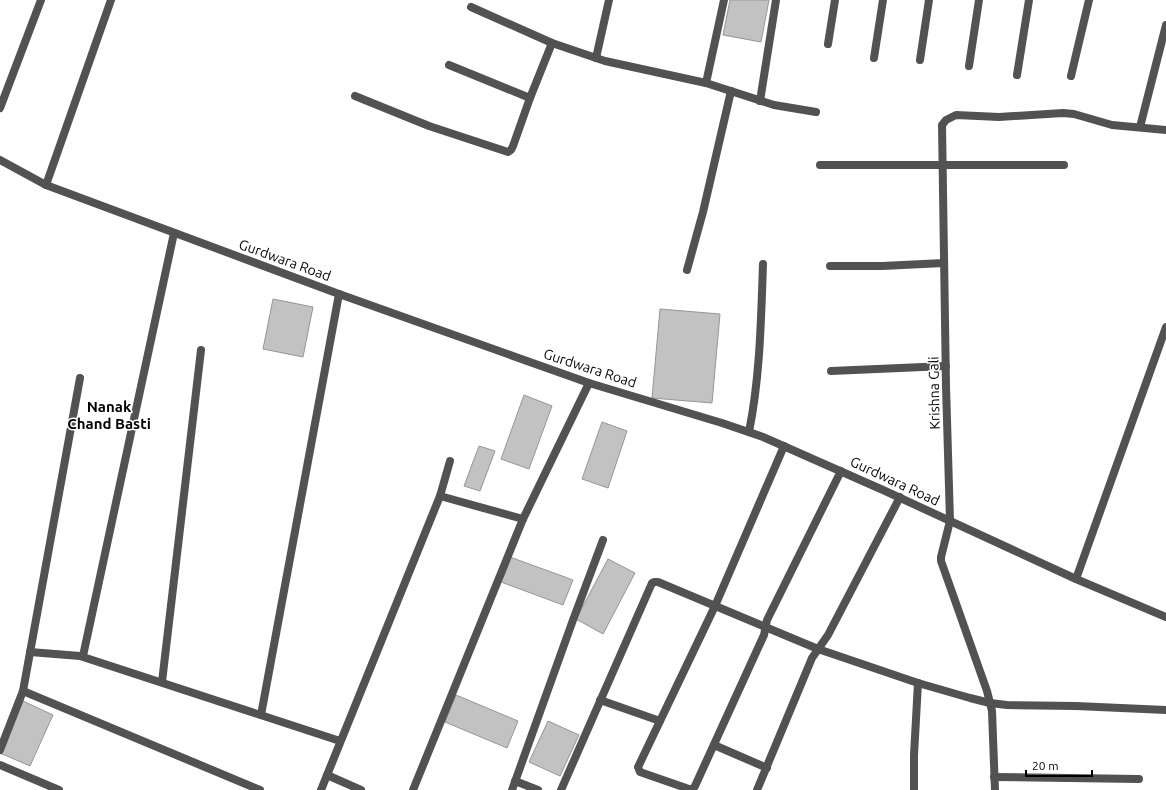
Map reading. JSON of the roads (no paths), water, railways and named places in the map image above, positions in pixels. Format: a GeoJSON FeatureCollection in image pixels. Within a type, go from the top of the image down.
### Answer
{"type":"FeatureCollection","features":[{"type":"Feature","properties":{"kind":"street"},"geometry":{"type":"LineString","coordinates":[[0,108],[41,0]]}},
{"type":"Feature","properties":{"kind":"street"},"geometry":{"type":"LineString","coordinates":[[46,185],[111,0]]}},
{"type":"Feature","properties":{"kind":"street"},"geometry":{"type":"LineString","coordinates":[[596,58],[609,0]]}},
{"type":"Feature","properties":{"kind":"street"},"geometry":{"type":"LineString","coordinates":[[706,83],[724,0]]}},
{"type":"Feature","properties":{"kind":"street"},"geometry":{"type":"LineString","coordinates":[[760,101],[776,0]]}},
{"type":"Feature","properties":{"kind":"street"},"geometry":{"type":"LineString","coordinates":[[828,44],[835,0]]}},
{"type":"Feature","properties":{"kind":"street"},"geometry":{"type":"LineString","coordinates":[[874,58],[883,0]]}},
{"type":"Feature","properties":{"kind":"street"},"geometry":{"type":"LineString","coordinates":[[920,60],[930,0]]}},
{"type":"Feature","properties":{"kind":"street"},"geometry":{"type":"LineString","coordinates":[[969,66],[979,0]]}},
{"type":"Feature","properties":{"kind":"street"},"geometry":{"type":"LineString","coordinates":[[1017,75],[1029,0]]}},
{"type":"Feature","properties":{"kind":"street"},"geometry":{"type":"LineString","coordinates":[[1071,76],[1089,0]]}},
{"type":"Feature","properties":{"kind":"street"},"geometry":{"type":"LineString","coordinates":[[471,8],[552,43],[605,61],[706,83],[774,105],[816,112]]}},
{"type":"Feature","properties":{"kind":"street"},"geometry":{"type":"LineString","coordinates":[[1166,25],[1140,127],[1166,130]]}},
{"type":"Feature","properties":{"kind":"street"},"geometry":{"type":"LineString","coordinates":[[355,96],[429,126],[508,152],[513,146],[552,43]]}},
{"type":"Feature","properties":{"kind":"street"},"geometry":{"type":"LineString","coordinates":[[449,65],[530,98]]}},
{"type":"Feature","properties":{"kind":"street"},"geometry":{"type":"LineString","coordinates":[[687,270],[703,212],[731,91]]}},
{"type":"Feature","properties":{"kind":"street","name":"Krishna Gali"},"geometry":{"type":"LineString","coordinates":[[995,790],[992,711],[990,702],[942,566],[941,557],[950,521],[942,125],[946,120],[956,116],[999,117],[1063,113],[1074,114],[1112,125],[1140,127]]}},
{"type":"Feature","properties":{"kind":"street","name":"Gurdwara Road"},"geometry":{"type":"LineString","coordinates":[[0,160],[46,185],[339,294],[589,383],[749,432],[900,497],[1076,579],[1166,617]]}},
{"type":"Feature","properties":{"kind":"street"},"geometry":{"type":"LineString","coordinates":[[820,165],[1064,164]]}},
{"type":"Feature","properties":{"kind":"street"},"geometry":{"type":"LineString","coordinates":[[83,656],[174,233]]}},
{"type":"Feature","properties":{"kind":"street"},"geometry":{"type":"LineString","coordinates":[[830,266],[882,266],[944,263]]}},
{"type":"Feature","properties":{"kind":"street"},"geometry":{"type":"LineString","coordinates":[[749,432],[755,401],[760,344],[763,264]]}},
{"type":"Feature","properties":{"kind":"street"},"geometry":{"type":"LineString","coordinates":[[261,715],[339,294]]}},
{"type":"Feature","properties":{"kind":"street"},"geometry":{"type":"LineString","coordinates":[[1076,579],[1166,327]]}},
{"type":"Feature","properties":{"kind":"street"},"geometry":{"type":"LineString","coordinates":[[162,682],[201,350]]}},
{"type":"Feature","properties":{"kind":"street"},"geometry":{"type":"LineString","coordinates":[[832,371],[946,366]]}},
{"type":"Feature","properties":{"kind":"street"},"geometry":{"type":"LineString","coordinates":[[0,750],[23,691],[80,378]]}},
{"type":"Feature","properties":{"kind":"street"},"geometry":{"type":"LineString","coordinates":[[413,790],[523,519],[589,383]]}},
{"type":"Feature","properties":{"kind":"street"},"geometry":{"type":"LineString","coordinates":[[784,446],[715,606],[638,767],[640,772],[689,789],[693,789],[764,635],[767,620],[841,471]]}},
{"type":"Feature","properties":{"kind":"street"},"geometry":{"type":"LineString","coordinates":[[321,790],[440,496],[450,461]]}},
{"type":"Feature","properties":{"kind":"street"},"geometry":{"type":"LineString","coordinates":[[440,496],[523,519]]}},
{"type":"Feature","properties":{"kind":"street"},"geometry":{"type":"LineString","coordinates":[[757,790],[812,658],[828,635],[900,497]]}},
{"type":"Feature","properties":{"kind":"street"},"geometry":{"type":"LineString","coordinates":[[512,790],[570,627],[603,540]]}},
{"type":"Feature","properties":{"kind":"street"},"geometry":{"type":"LineString","coordinates":[[561,790],[652,583],[654,582],[658,582],[818,649],[918,683],[990,702],[1007,705],[1166,710]]}},
{"type":"Feature","properties":{"kind":"street"},"geometry":{"type":"LineString","coordinates":[[30,652],[83,656],[340,741]]}},
{"type":"Feature","properties":{"kind":"street"},"geometry":{"type":"LineString","coordinates":[[914,790],[914,755],[918,683]]}},
{"type":"Feature","properties":{"kind":"street"},"geometry":{"type":"LineString","coordinates":[[23,691],[260,790]]}},
{"type":"Feature","properties":{"kind":"street"},"geometry":{"type":"LineString","coordinates":[[600,700],[660,721]]}},
{"type":"Feature","properties":{"kind":"street"},"geometry":{"type":"LineString","coordinates":[[714,745],[767,768]]}},
{"type":"Feature","properties":{"kind":"street"},"geometry":{"type":"LineString","coordinates":[[0,765],[59,790]]}},
{"type":"Feature","properties":{"kind":"street"},"geometry":{"type":"LineString","coordinates":[[327,775],[361,790]]}},
{"type":"Feature","properties":{"kind":"street"},"geometry":{"type":"LineString","coordinates":[[994,777],[1139,779]]}},
{"type":"Feature","properties":{"kind":"street"},"geometry":{"type":"LineString","coordinates":[[515,781],[538,790]]}},
{"type":"Feature","properties":{"kind":"district","name":"Nanak Chand Basti"},"geometry":{"type":"Point","coordinates":[109,414]}}]}
